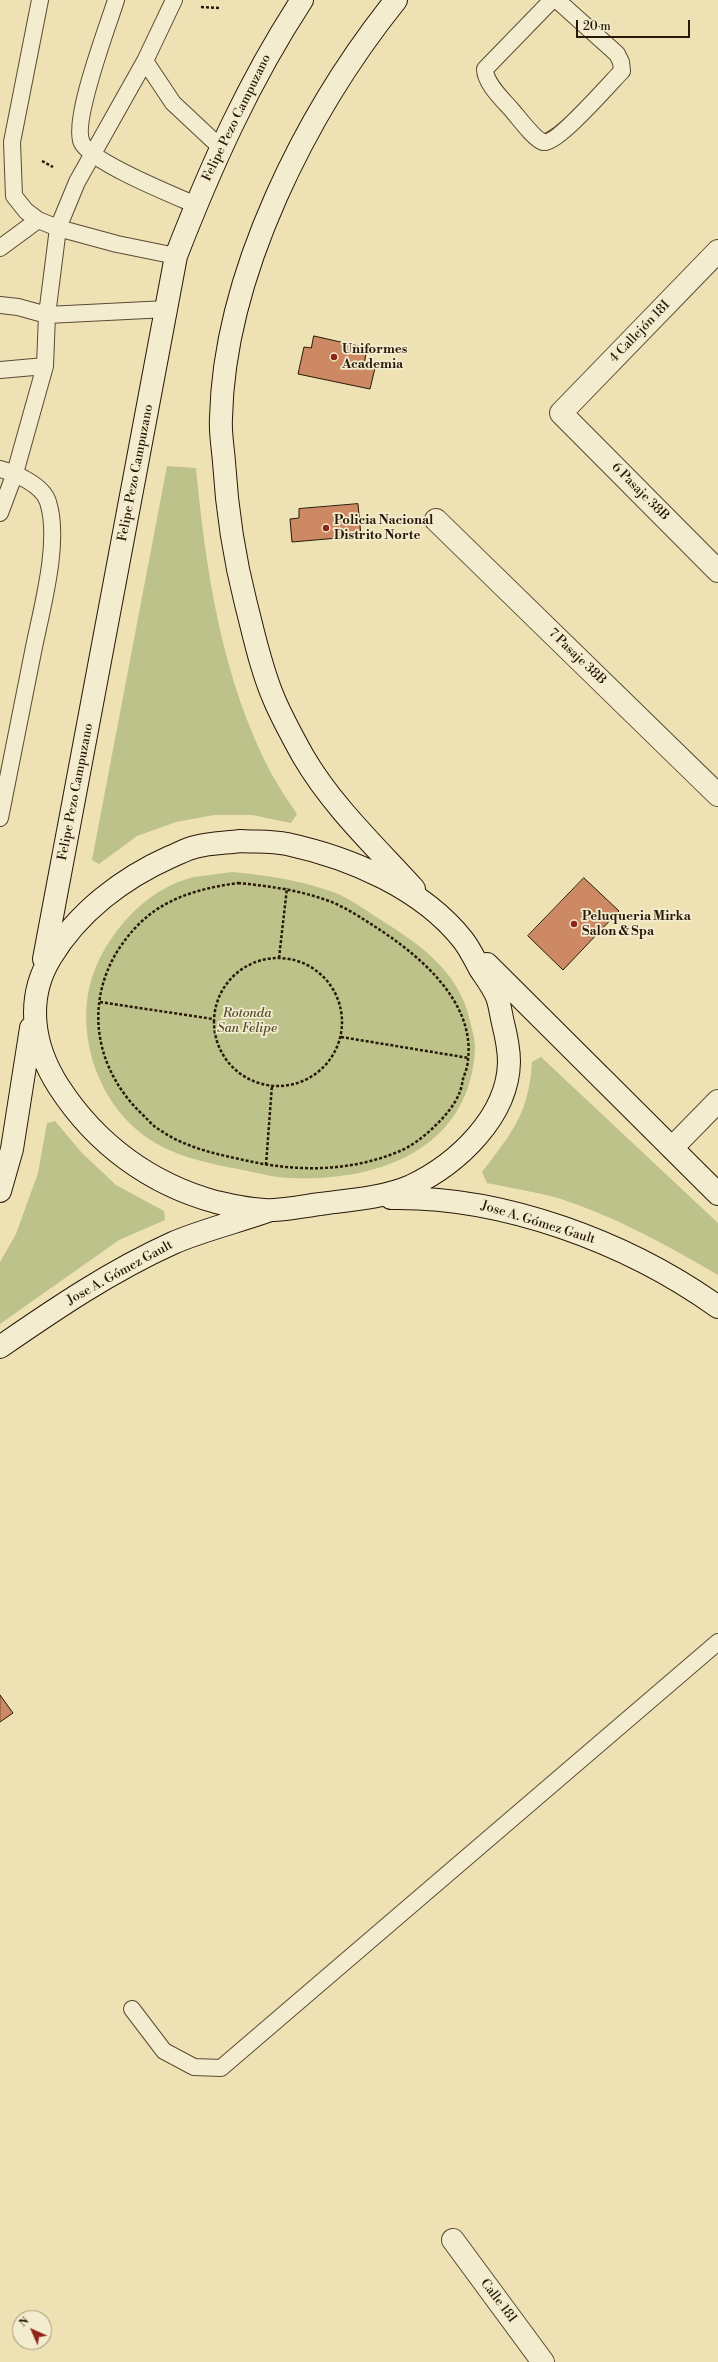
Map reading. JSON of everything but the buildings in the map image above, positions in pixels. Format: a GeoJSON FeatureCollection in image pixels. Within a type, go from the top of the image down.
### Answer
{"type":"FeatureCollection","features":[{"type":"Feature","properties":{"kind":"main road","name":"Felipe Pezo Campuzano"},"geometry":{"type":"LineString","coordinates":[[42,972],[176,256],[220,147],[278,37],[302,0]]}},
{"type":"Feature","properties":{"kind":"main road"},"geometry":{"type":"LineString","coordinates":[[396,0],[370,34],[334,89],[286,174],[249,262],[229,348],[221,418],[226,501],[236,563],[274,699],[304,758],[341,809],[426,904],[718,1194]]}},
{"type":"Feature","properties":{"kind":"main road","name":"4 Callejón 18I"},"geometry":{"type":"LineString","coordinates":[[561,413],[718,251]]}},
{"type":"Feature","properties":{"kind":"main road","name":"6 Pasaje 38B"},"geometry":{"type":"LineString","coordinates":[[561,413],[718,571]]}},
{"type":"Feature","properties":{"kind":"main road","name":"7 Pasaje 38B"},"geometry":{"type":"LineString","coordinates":[[436,520],[718,795]]}},
{"type":"Feature","properties":{"kind":"main road"},"geometry":{"type":"LineString","coordinates":[[0,1191],[12,1149],[33,1009],[42,972],[59,943],[85,914],[119,885],[150,866],[193,847],[240,841],[284,843],[337,858],[378,876],[426,904]]}},
{"type":"Feature","properties":{"kind":"main road"},"geometry":{"type":"LineString","coordinates":[[33,1009],[39,1043],[48,1069],[68,1100],[89,1126],[115,1151],[143,1172],[170,1186],[217,1202],[272,1210],[366,1198],[410,1186],[439,1169],[467,1147],[490,1120],[503,1094],[509,1062],[497,997],[464,941]]}},
{"type":"Feature","properties":{"kind":"main road"},"geometry":{"type":"LineString","coordinates":[[672,1148],[718,1101]]}},
{"type":"Feature","properties":{"kind":"main road","name":"Jose A. Gómez Gault"},"geometry":{"type":"LineString","coordinates":[[366,1198],[422,1197],[477,1203],[586,1235],[690,1286],[718,1306]]}},
{"type":"Feature","properties":{"kind":"main road","name":"Jose A. Gómez Gault"},"geometry":{"type":"LineString","coordinates":[[0,1347],[93,1285],[136,1261],[174,1242],[272,1210]]}},
{"type":"Feature","properties":{"kind":"main road","name":"Calle 18I"},"geometry":{"type":"LineString","coordinates":[[453,2240],[543,2362]]}},
{"type":"Feature","properties":{"kind":"lane"},"geometry":{"type":"LineString","coordinates":[[40,0],[12,142],[14,196],[26,211],[38,220],[58,228],[117,244],[176,256]]}},
{"type":"Feature","properties":{"kind":"lane"},"geometry":{"type":"LineString","coordinates":[[116,0],[89,84],[78,126],[82,143],[92,154],[145,184],[196,205]]}},
{"type":"Feature","properties":{"kind":"lane"},"geometry":{"type":"LineString","coordinates":[[0,513],[8,471],[45,366],[48,315],[58,228],[77,182],[145,61],[174,0]]}},
{"type":"Feature","properties":{"kind":"lane"},"geometry":{"type":"LineString","coordinates":[[552,0],[485,69],[487,78],[501,97],[533,134],[543,142],[547,142],[562,133],[622,71],[621,62],[617,54],[557,0]]}},
{"type":"Feature","properties":{"kind":"lane"},"geometry":{"type":"LineString","coordinates":[[145,61],[173,103],[220,147]]}},
{"type":"Feature","properties":{"kind":"lane"},"geometry":{"type":"LineString","coordinates":[[0,248],[38,220]]}},
{"type":"Feature","properties":{"kind":"lane"},"geometry":{"type":"LineString","coordinates":[[0,305],[18,307],[48,315],[167,309]]}},
{"type":"Feature","properties":{"kind":"lane"},"geometry":{"type":"LineString","coordinates":[[0,370],[45,366]]}},
{"type":"Feature","properties":{"kind":"lane"},"geometry":{"type":"LineString","coordinates":[[0,818],[49,574],[52,527],[48,501],[34,485],[8,471]]}},
{"type":"Feature","properties":{"kind":"lane"},"geometry":{"type":"LineString","coordinates":[[132,2009],[164,2051],[194,2067],[221,2068],[718,1642]]}},
{"type":"Feature","properties":{"kind":"path"},"geometry":{"type":"LineString","coordinates":[[238,883],[287,888],[331,902],[363,919],[404,945],[431,969],[456,1004],[466,1030],[469,1058],[459,1095],[437,1125],[402,1150],[362,1163],[321,1169],[266,1165],[214,1154],[186,1143],[159,1130],[135,1108],[115,1082],[104,1058],[98,1028],[100,1002],[105,976],[118,949],[140,922],[171,901],[200,888],[238,883]]}},
{"type":"Feature","properties":{"kind":"path"},"geometry":{"type":"LineString","coordinates":[[279,958],[287,888]]}},
{"type":"Feature","properties":{"kind":"path"},"geometry":{"type":"LineString","coordinates":[[287,957],[308,964],[325,976],[337,994],[342,1015],[341,1037],[333,1056],[319,1072],[300,1082],[280,1086],[259,1084],[240,1074],[225,1059],[216,1040],[213,1019],[218,998],[228,980],[245,966],[265,958],[279,958],[287,957]]}},
{"type":"Feature","properties":{"kind":"path"},"geometry":{"type":"LineString","coordinates":[[100,1002],[213,1019]]}},
{"type":"Feature","properties":{"kind":"path"},"geometry":{"type":"LineString","coordinates":[[341,1037],[469,1058]]}},
{"type":"Feature","properties":{"kind":"path"},"geometry":{"type":"LineString","coordinates":[[266,1165],[272,1085]]}},
{"type":"Feature","properties":{"kind":"green space"},"geometry":{"type":"Polygon","coordinates":[[[167,466],[196,468],[211,586],[228,663],[254,737],[271,773],[297,814],[291,823],[252,815],[214,815],[176,822],[137,836],[99,864],[92,860],[167,466]]]}},
{"type":"Feature","properties":{"kind":"green space","name":"Rotonda San Felipe"},"geometry":{"type":"Polygon","coordinates":[[[232,872],[270,876],[294,881],[318,887],[347,898],[419,946],[446,971],[456,986],[470,1021],[474,1041],[475,1048],[470,1082],[457,1111],[438,1134],[415,1152],[387,1165],[357,1173],[325,1178],[286,1178],[273,1176],[206,1162],[171,1151],[149,1139],[130,1123],[114,1104],[101,1083],[92,1059],[87,1035],[86,1010],[90,985],[98,962],[115,934],[125,921],[149,898],[178,882],[194,877],[232,872]]]}},
{"type":"Feature","properties":{"kind":"green space"},"geometry":{"type":"Polygon","coordinates":[[[541,1057],[718,1223],[718,1275],[681,1253],[642,1233],[582,1206],[533,1192],[487,1183],[482,1172],[502,1146],[517,1122],[527,1095],[532,1062],[541,1057]]]}},
{"type":"Feature","properties":{"kind":"green space"},"geometry":{"type":"Polygon","coordinates":[[[55,1121],[82,1153],[116,1185],[164,1211],[165,1220],[119,1240],[0,1324],[0,1262],[16,1234],[38,1173],[47,1123],[55,1121]]]}},
{"type":"Feature","properties":{"kind":"place","name":"Uniformes Academia"},"geometry":{"type":"Point","coordinates":[334,357]}},
{"type":"Feature","properties":{"kind":"place","name":"Policia Nacional Distrito Norte"},"geometry":{"type":"Point","coordinates":[326,528]}},
{"type":"Feature","properties":{"kind":"place","name":"Peluqueria Mirka Salon & Spa"},"geometry":{"type":"Point","coordinates":[574,924]}}]}
